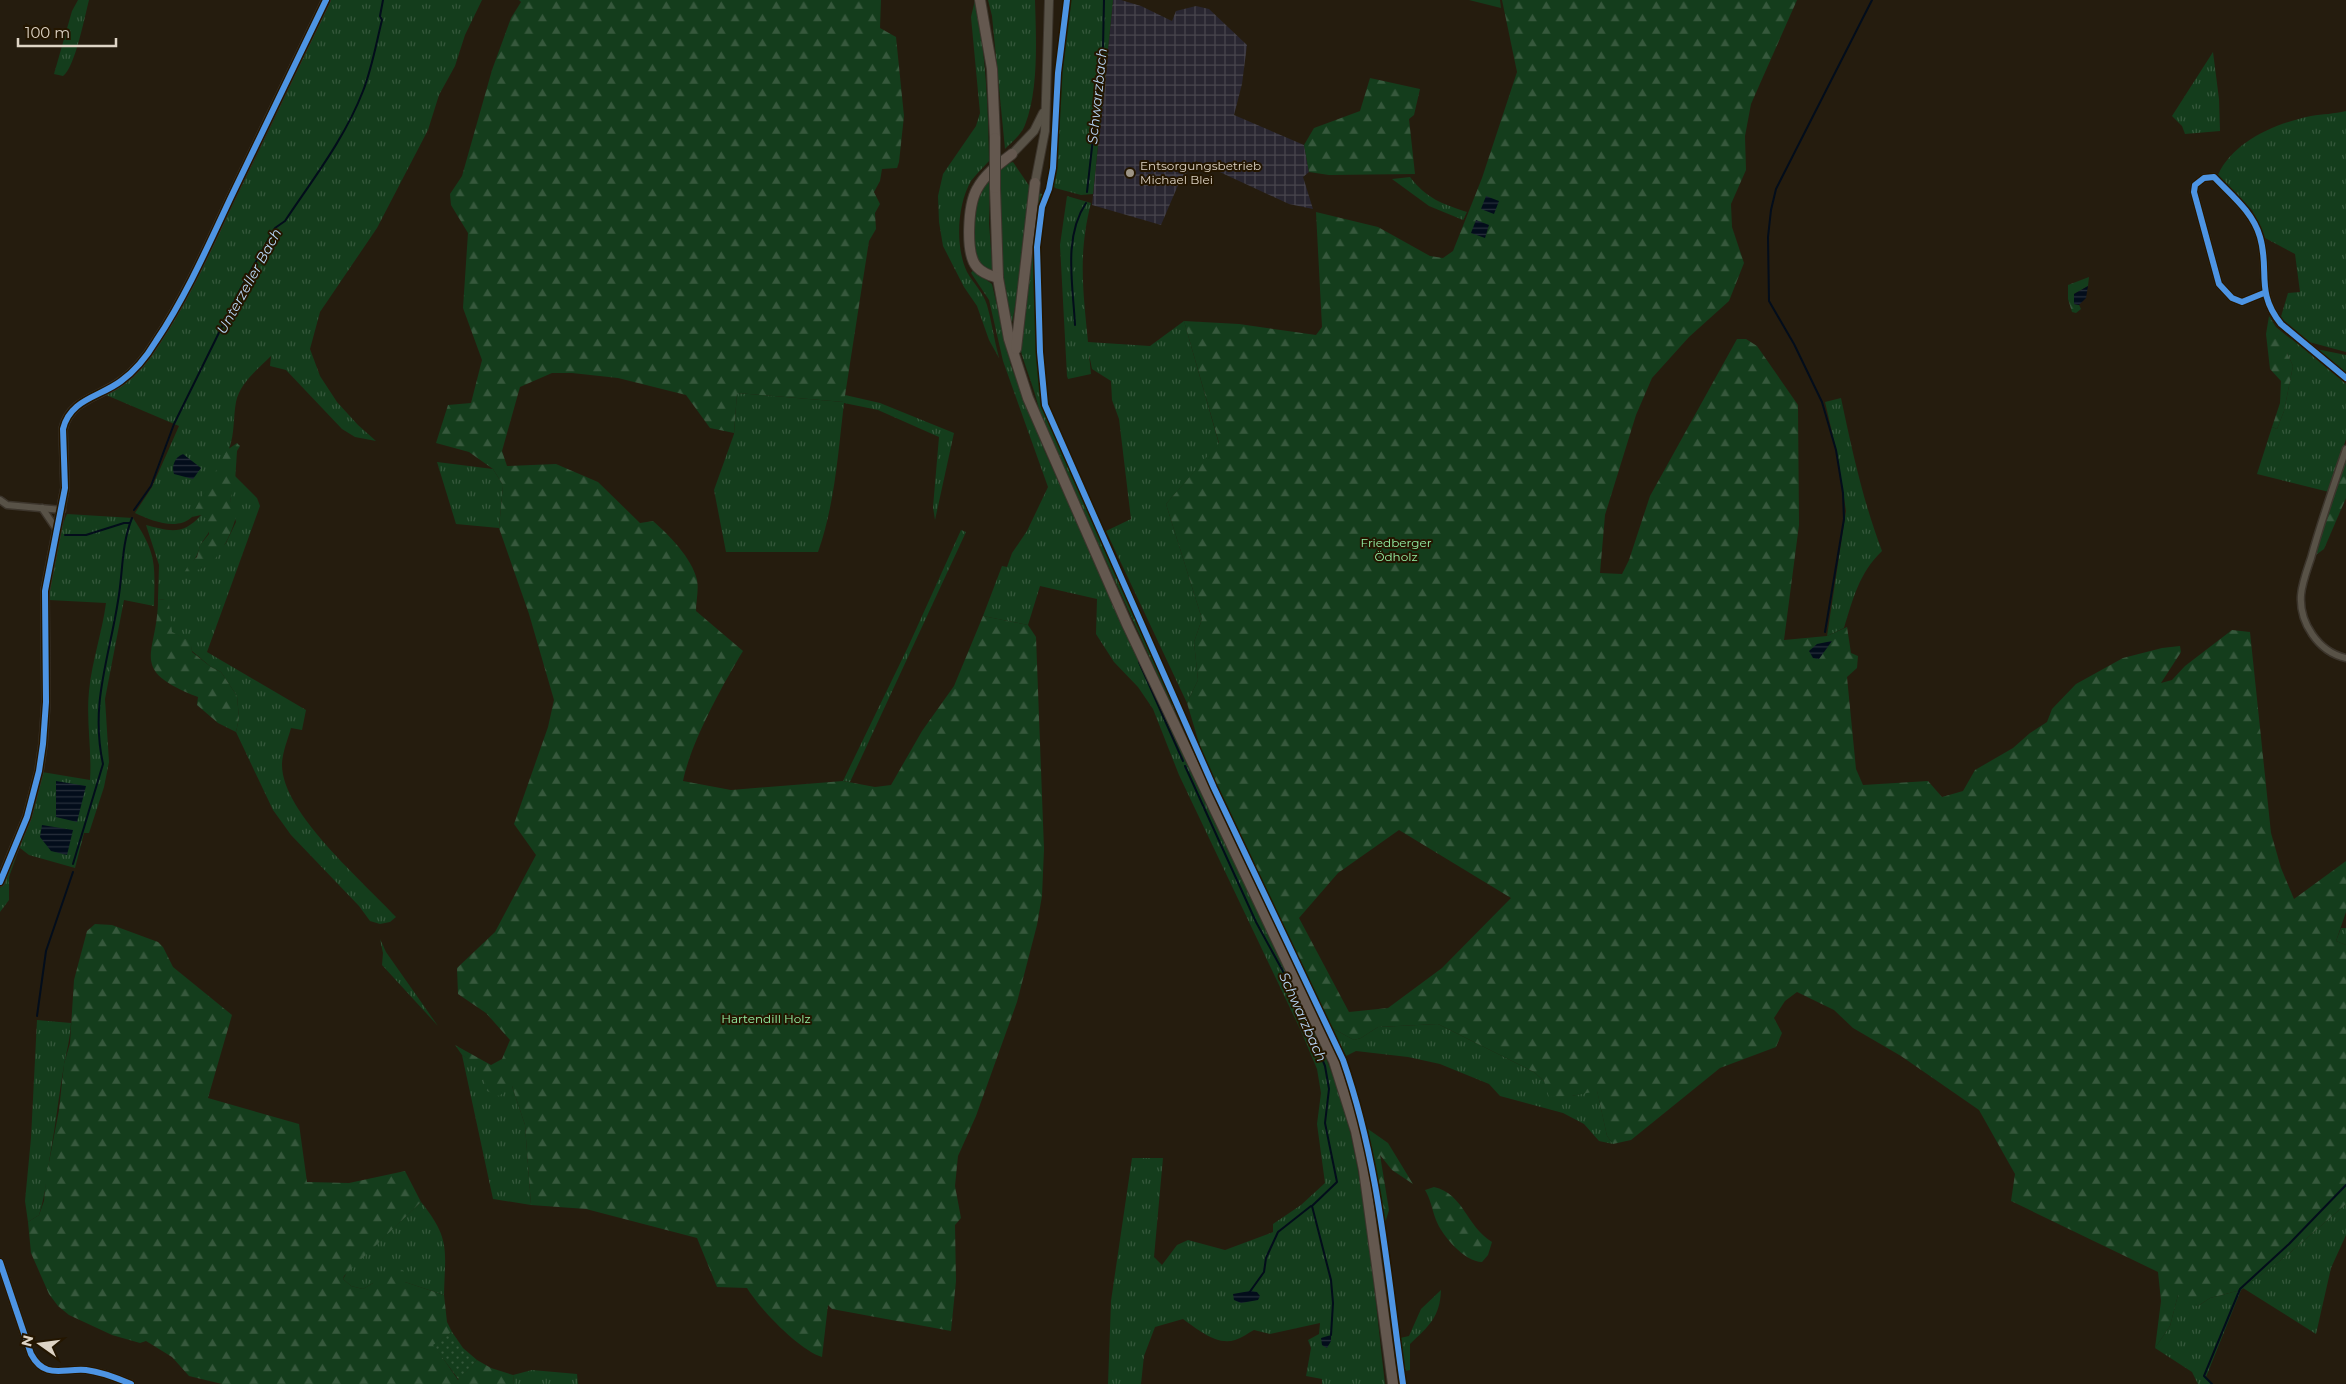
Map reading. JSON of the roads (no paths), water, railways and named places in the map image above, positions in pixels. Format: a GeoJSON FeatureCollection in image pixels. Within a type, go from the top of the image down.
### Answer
{"type":"FeatureCollection","features":[{"type":"Feature","properties":{"kind":"main road"},"geometry":{"type":"LineString","coordinates":[[980,0],[992,69],[998,278],[1016,365],[1040,426],[1127,624],[1334,1061],[1356,1131],[1364,1170],[1382,1319],[1393,1384]]}},
{"type":"Feature","properties":{"kind":"main road"},"geometry":{"type":"LineString","coordinates":[[998,278],[977,267],[972,259],[970,216],[972,201],[977,188],[990,172],[1012,154]]}},
{"type":"Feature","properties":{"kind":"main road"},"geometry":{"type":"LineString","coordinates":[[1016,365],[1016,335],[1035,183]]}},
{"type":"Feature","properties":{"kind":"street"},"geometry":{"type":"LineString","coordinates":[[0,882],[26,817],[39,771],[45,726],[45,591],[65,488],[63,429],[65,421],[72,410],[84,400],[114,386],[134,369],[151,349],[172,317],[197,269],[326,0]]}},
{"type":"Feature","properties":{"kind":"street"},"geometry":{"type":"LineString","coordinates":[[1035,183],[1045,131],[1049,0]]}},
{"type":"Feature","properties":{"kind":"street"},"geometry":{"type":"LineString","coordinates":[[1012,154],[1034,131],[1047,104]]}},
{"type":"Feature","properties":{"kind":"street"},"geometry":{"type":"LineString","coordinates":[[2264,293],[2242,302],[2232,298],[2219,284],[2194,192],[2194,185],[2204,178],[2214,177],[2252,219],[2260,236],[2264,257],[2264,293],[2274,315],[2282,324],[2346,378]]}},
{"type":"Feature","properties":{"kind":"street"},"geometry":{"type":"LineString","coordinates":[[2346,449],[2315,542],[2301,595],[2302,614],[2312,634],[2332,652],[2346,658]]}},
{"type":"Feature","properties":{"kind":"street"},"geometry":{"type":"LineString","coordinates":[[0,500],[7,505],[62,510]]}},
{"type":"Feature","properties":{"kind":"street"},"geometry":{"type":"LineString","coordinates":[[42,508],[57,530]]}},
{"type":"Feature","properties":{"kind":"street"},"geometry":{"type":"LineString","coordinates":[[0,1262],[31,1354],[38,1364],[52,1371],[86,1370],[103,1373],[132,1384]]}},
{"type":"Feature","properties":{"kind":"water"},"geometry":{"type":"Polygon","coordinates":[[[1486,196],[1499,201],[1494,214],[1481,209],[1486,196]]]}},
{"type":"Feature","properties":{"kind":"water"},"geometry":{"type":"Polygon","coordinates":[[[1476,220],[1489,225],[1485,238],[1471,233],[1476,220]]]}},
{"type":"Feature","properties":{"kind":"water"},"geometry":{"type":"Polygon","coordinates":[[[2088,286],[2086,298],[2079,305],[2074,304],[2074,294],[2088,286]]]}},
{"type":"Feature","properties":{"kind":"water"},"geometry":{"type":"Polygon","coordinates":[[[183,454],[201,468],[193,479],[174,474],[174,462],[183,454]]]}},
{"type":"Feature","properties":{"kind":"water"},"geometry":{"type":"Polygon","coordinates":[[[1832,641],[1819,659],[1813,658],[1809,651],[1817,644],[1832,641]]]}},
{"type":"Feature","properties":{"kind":"water"},"geometry":{"type":"Polygon","coordinates":[[[56,781],[86,786],[77,822],[56,817],[56,781]]]}},
{"type":"Feature","properties":{"kind":"water"},"geometry":{"type":"Polygon","coordinates":[[[42,825],[73,830],[67,855],[51,851],[40,837],[42,825]]]}},
{"type":"Feature","properties":{"kind":"water"},"geometry":{"type":"Polygon","coordinates":[[[1250,1291],[1257,1292],[1260,1296],[1258,1300],[1241,1303],[1234,1300],[1233,1294],[1250,1291]]]}},
{"type":"Feature","properties":{"kind":"water"},"geometry":{"type":"Polygon","coordinates":[[[1331,1335],[1331,1341],[1327,1348],[1322,1345],[1321,1338],[1331,1335]]]}},
{"type":"Feature","properties":{"kind":"waterway","name":"Unterzeller Bach"},"geometry":{"type":"LineString","coordinates":[[134,510],[151,486],[174,424],[240,290],[275,228],[285,221],[317,174],[338,142],[356,108],[371,65],[382,20],[380,16],[383,0]]}},
{"type":"Feature","properties":{"kind":"waterway","name":"Schwarzbach"},"geometry":{"type":"LineString","coordinates":[[1087,192],[1103,48],[1104,0]]}},
{"type":"Feature","properties":{"kind":"waterway"},"geometry":{"type":"LineString","coordinates":[[1825,632],[1844,519],[1843,493],[1836,450],[1822,402],[1794,344],[1769,301],[1768,237],[1776,189],[1872,0]]}},
{"type":"Feature","properties":{"kind":"waterway","name":"Schwarzbach"},"geometry":{"type":"LineString","coordinates":[[1075,325],[1071,262],[1072,246],[1074,231],[1086,203]]}},
{"type":"Feature","properties":{"kind":"waterway","name":"Unterzeller Bach"},"geometry":{"type":"LineString","coordinates":[[73,864],[103,764],[99,721],[102,682],[120,591],[124,549],[132,518]]}},
{"type":"Feature","properties":{"kind":"waterway"},"geometry":{"type":"LineString","coordinates":[[65,535],[86,535],[124,523],[130,523]]}},
{"type":"Feature","properties":{"kind":"waterway","name":"Schwarzbach"},"geometry":{"type":"LineString","coordinates":[[1139,662],[1183,761]]}},
{"type":"Feature","properties":{"kind":"waterway","name":"Schwarzbach"},"geometry":{"type":"LineString","coordinates":[[1185,766],[1256,922],[1297,997],[1325,1066],[1329,1089],[1325,1123],[1337,1182],[1312,1206],[1331,1280],[1333,1303],[1331,1335]]}},
{"type":"Feature","properties":{"kind":"waterway","name":"Unterzeller Bach"},"geometry":{"type":"LineString","coordinates":[[37,1016],[46,951],[73,872]]}},
{"type":"Feature","properties":{"kind":"waterway"},"geometry":{"type":"LineString","coordinates":[[2212,1384],[2204,1376],[2240,1289],[2289,1244],[2346,1185]]}},
{"type":"Feature","properties":{"kind":"waterway"},"geometry":{"type":"LineString","coordinates":[[1249,1293],[1264,1272],[1266,1258],[1278,1232],[1311,1206]]}},
{"type":"Feature","properties":{"kind":"place","name":"Entsorgungsbetrieb Michael Blei"},"geometry":{"type":"Point","coordinates":[1130,173]}},
{"type":"Feature","properties":{"kind":"park label","name":"Friedberger Ödholz"},"geometry":{"type":"Point","coordinates":[1396,550]}},
{"type":"Feature","properties":{"kind":"park label","name":"Hartendill Holz"},"geometry":{"type":"Point","coordinates":[766,1019]}}]}
